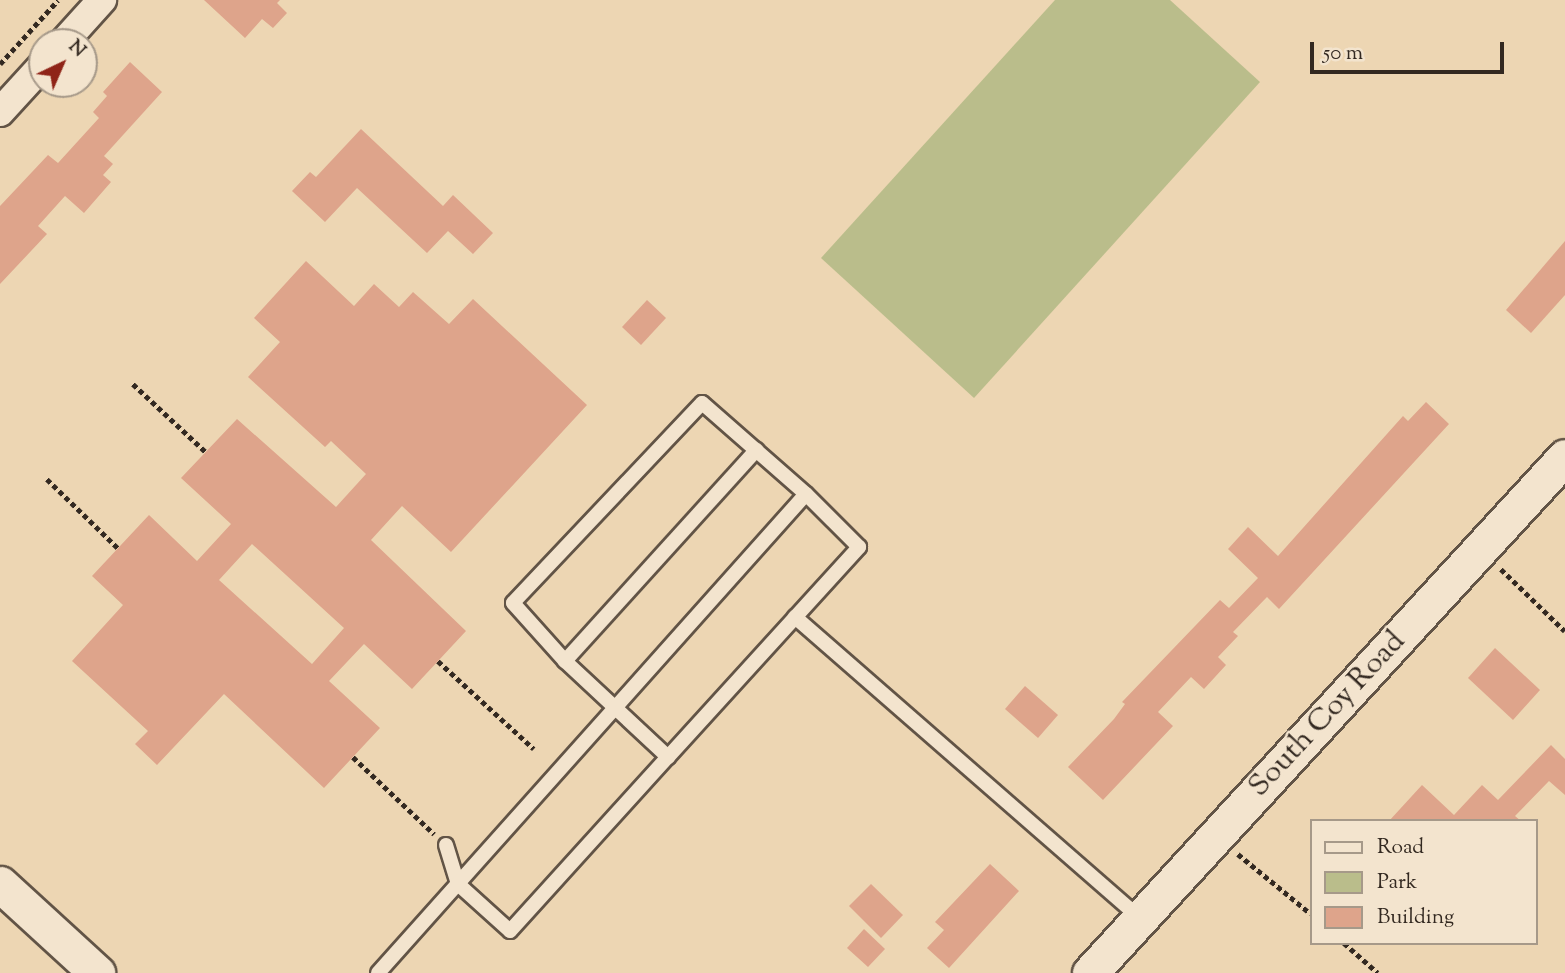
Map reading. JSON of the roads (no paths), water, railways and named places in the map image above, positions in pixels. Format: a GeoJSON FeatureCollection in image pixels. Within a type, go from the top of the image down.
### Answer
{"type":"FeatureCollection","features":[{"type":"Feature","properties":{"kind":"street"},"geometry":{"type":"LineString","coordinates":[[77,28],[102,0]]}},
{"type":"Feature","properties":{"kind":"street"},"geometry":{"type":"LineString","coordinates":[[0,112],[28,81]]}},
{"type":"Feature","properties":{"kind":"street","name":"South Coy Road"},"geometry":{"type":"LineString","coordinates":[[1090,973],[1565,457]]}},
{"type":"Feature","properties":{"kind":"street"},"geometry":{"type":"LineString","coordinates":[[0,884],[97,973]]}},
{"type":"Feature","properties":{"kind":"lane"},"geometry":{"type":"LineString","coordinates":[[446,845],[458,884],[510,931],[859,547],[806,494],[702,403],[513,603],[565,662],[668,757]]}},
{"type":"Feature","properties":{"kind":"lane"},"geometry":{"type":"LineString","coordinates":[[565,662],[756,450]]}},
{"type":"Feature","properties":{"kind":"lane"},"geometry":{"type":"LineString","coordinates":[[378,973],[806,494]]}},
{"type":"Feature","properties":{"kind":"lane"},"geometry":{"type":"LineString","coordinates":[[795,617],[1140,918]]}}]}
